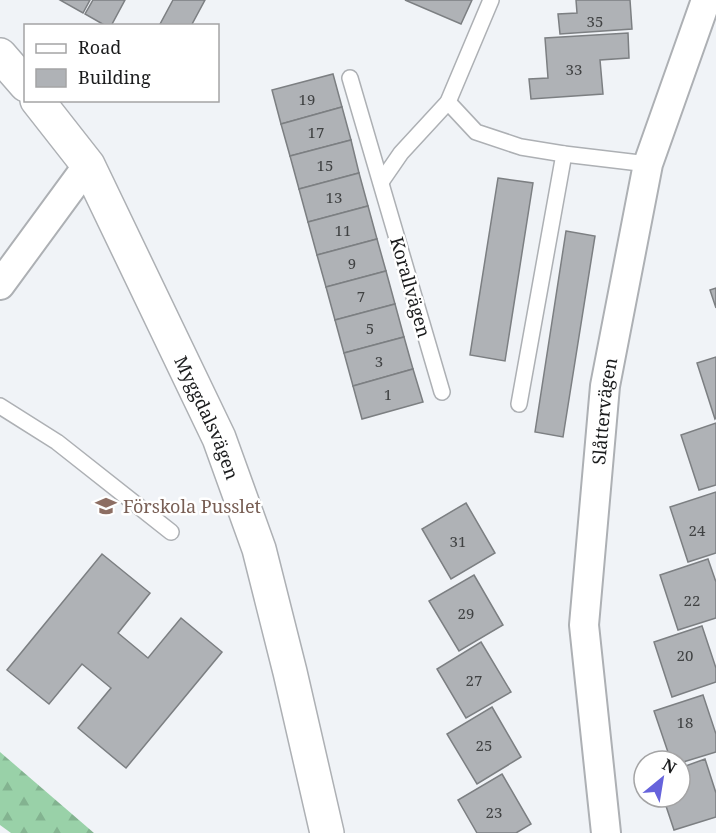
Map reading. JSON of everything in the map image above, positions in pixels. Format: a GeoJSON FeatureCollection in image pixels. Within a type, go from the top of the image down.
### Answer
{"type":"FeatureCollection","features":[{"type":"Feature","properties":{"kind":"street","name":"Slåttervägen"},"geometry":{"type":"LineString","coordinates":[[606,833],[584,625],[605,386],[648,164],[706,0]]}},
{"type":"Feature","properties":{"kind":"street"},"geometry":{"type":"LineString","coordinates":[[0,56],[24,83]]}},
{"type":"Feature","properties":{"kind":"street","name":"Myggdalsvägen"},"geometry":{"type":"LineString","coordinates":[[40,102],[88,165],[219,438],[259,549],[327,833]]}},
{"type":"Feature","properties":{"kind":"street"},"geometry":{"type":"LineString","coordinates":[[0,285],[88,165]]}},
{"type":"Feature","properties":{"kind":"lane"},"geometry":{"type":"LineString","coordinates":[[381,182],[401,153],[448,102],[491,0]]}},
{"type":"Feature","properties":{"kind":"lane","name":"Korallvägen"},"geometry":{"type":"LineString","coordinates":[[350,78],[442,392]]}},
{"type":"Feature","properties":{"kind":"lane"},"geometry":{"type":"LineString","coordinates":[[448,102],[476,132],[521,147],[648,164]]}},
{"type":"Feature","properties":{"kind":"lane"},"geometry":{"type":"LineString","coordinates":[[519,404],[564,154]]}},
{"type":"Feature","properties":{"kind":"lane"},"geometry":{"type":"LineString","coordinates":[[0,405],[57,442],[171,532]]}},
{"type":"Feature","properties":{"kind":"green space"},"geometry":{"type":"Polygon","coordinates":[[[0,752],[94,833],[11,833],[0,825],[0,752]]]}},
{"type":"Feature","properties":{"kind":"building"},"geometry":{"type":"Polygon","coordinates":[[[60,0],[90,0],[83,13],[60,0]]]}},
{"type":"Feature","properties":{"kind":"building"},"geometry":{"type":"Polygon","coordinates":[[[93,0],[125,0],[112,24],[102,24],[85,14],[93,0]]]}},
{"type":"Feature","properties":{"kind":"building"},"geometry":{"type":"Polygon","coordinates":[[[173,0],[205,0],[192,24],[160,24],[173,0]]]}},
{"type":"Feature","properties":{"kind":"building"},"geometry":{"type":"Polygon","coordinates":[[[405,0],[472,0],[461,24],[405,0]]]}},
{"type":"Feature","properties":{"kind":"building"},"geometry":{"type":"Polygon","coordinates":[[[576,0],[630,0],[632,29],[560,34],[558,14],[577,13],[576,0]]]}},
{"type":"Feature","properties":{"kind":"building"},"geometry":{"type":"Polygon","coordinates":[[[628,33],[629,58],[600,60],[603,94],[531,99],[529,79],[548,78],[545,38],[628,33]]]}},
{"type":"Feature","properties":{"kind":"building"},"geometry":{"type":"Polygon","coordinates":[[[333,74],[342,107],[281,124],[272,90],[333,74]]]}},
{"type":"Feature","properties":{"kind":"building"},"geometry":{"type":"Polygon","coordinates":[[[342,107],[351,140],[290,156],[281,124],[342,107]]]}},
{"type":"Feature","properties":{"kind":"building"},"geometry":{"type":"Polygon","coordinates":[[[351,140],[359,173],[299,189],[290,156],[351,140]]]}},
{"type":"Feature","properties":{"kind":"building"},"geometry":{"type":"Polygon","coordinates":[[[359,173],[368,206],[308,222],[299,189],[359,173]]]}},
{"type":"Feature","properties":{"kind":"building"},"geometry":{"type":"Polygon","coordinates":[[[498,178],[533,183],[505,361],[470,355],[498,178]]]}},
{"type":"Feature","properties":{"kind":"building"},"geometry":{"type":"Polygon","coordinates":[[[368,206],[377,239],[317,255],[308,222],[368,206]]]}},
{"type":"Feature","properties":{"kind":"building"},"geometry":{"type":"Polygon","coordinates":[[[566,231],[595,236],[563,437],[535,432],[566,231]]]}},
{"type":"Feature","properties":{"kind":"building"},"geometry":{"type":"Polygon","coordinates":[[[377,239],[386,271],[326,287],[317,255],[377,239]]]}},
{"type":"Feature","properties":{"kind":"building"},"geometry":{"type":"Polygon","coordinates":[[[386,271],[395,304],[335,320],[326,287],[386,271]]]}},
{"type":"Feature","properties":{"kind":"building"},"geometry":{"type":"Polygon","coordinates":[[[716,288],[716,308],[710,290],[716,288]]]}},
{"type":"Feature","properties":{"kind":"building"},"geometry":{"type":"Polygon","coordinates":[[[395,304],[404,337],[344,353],[335,320],[395,304]]]}},
{"type":"Feature","properties":{"kind":"building"},"geometry":{"type":"Polygon","coordinates":[[[404,337],[413,369],[353,386],[344,353],[404,337]]]}},
{"type":"Feature","properties":{"kind":"building"},"geometry":{"type":"Polygon","coordinates":[[[716,357],[716,418],[715,419],[697,363],[716,357]]]}},
{"type":"Feature","properties":{"kind":"building"},"geometry":{"type":"Polygon","coordinates":[[[413,369],[423,402],[362,419],[353,386],[413,369]]]}},
{"type":"Feature","properties":{"kind":"building"},"geometry":{"type":"Polygon","coordinates":[[[716,423],[716,485],[699,490],[681,435],[716,423]]]}},
{"type":"Feature","properties":{"kind":"building"},"geometry":{"type":"Polygon","coordinates":[[[716,492],[716,553],[688,562],[670,507],[716,492]]]}},
{"type":"Feature","properties":{"kind":"building"},"geometry":{"type":"Polygon","coordinates":[[[466,503],[495,553],[451,579],[422,529],[466,503]]]}},
{"type":"Feature","properties":{"kind":"building"},"geometry":{"type":"Polygon","coordinates":[[[102,554],[150,593],[118,633],[148,658],[181,618],[222,652],[126,768],[78,728],[111,688],[82,664],[49,704],[7,670],[102,554]]]}},
{"type":"Feature","properties":{"kind":"building"},"geometry":{"type":"Polygon","coordinates":[[[708,559],[716,582],[716,618],[678,630],[660,575],[708,559]]]}},
{"type":"Feature","properties":{"kind":"building"},"geometry":{"type":"Polygon","coordinates":[[[474,575],[503,625],[459,651],[429,601],[474,575]]]}},
{"type":"Feature","properties":{"kind":"building"},"geometry":{"type":"Polygon","coordinates":[[[702,626],[716,668],[716,682],[672,697],[654,642],[702,626]]]}},
{"type":"Feature","properties":{"kind":"building"},"geometry":{"type":"Polygon","coordinates":[[[481,642],[511,692],[466,718],[437,669],[481,642]]]}},
{"type":"Feature","properties":{"kind":"building"},"geometry":{"type":"Polygon","coordinates":[[[703,695],[716,734],[716,752],[692,759],[692,749],[667,749],[654,711],[703,695]]]}},
{"type":"Feature","properties":{"kind":"building"},"geometry":{"type":"Polygon","coordinates":[[[492,707],[521,757],[477,784],[447,734],[492,707]]]}},
{"type":"Feature","properties":{"kind":"building"},"geometry":{"type":"Polygon","coordinates":[[[705,759],[716,793],[716,817],[674,830],[667,809],[692,809],[692,764],[705,759]]]}},
{"type":"Feature","properties":{"kind":"building"},"geometry":{"type":"Polygon","coordinates":[[[502,774],[531,824],[516,833],[477,833],[458,800],[502,774]]]}},
{"type":"Feature","properties":{"kind":"place","name":"Förskola Pusslet"},"geometry":{"type":"Point","coordinates":[106,506]}}]}
